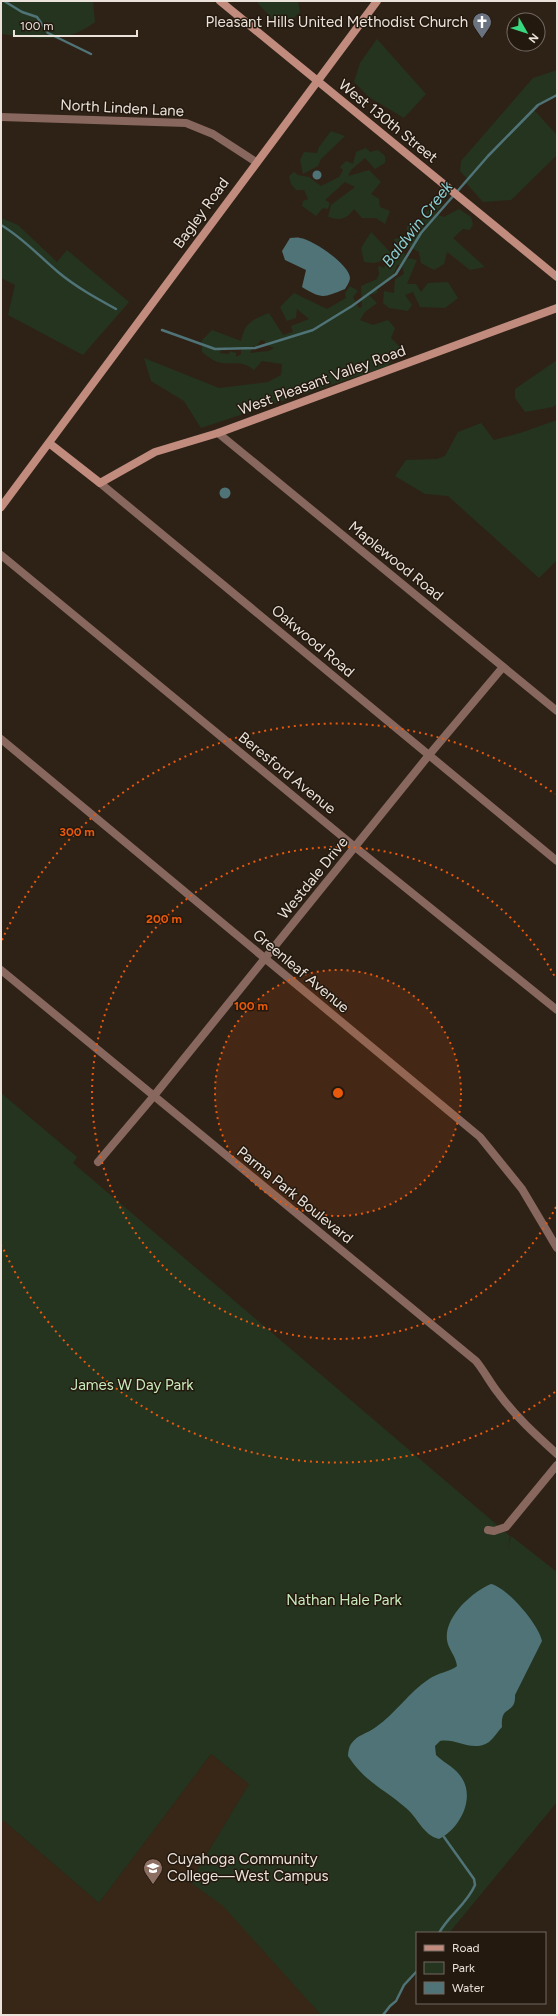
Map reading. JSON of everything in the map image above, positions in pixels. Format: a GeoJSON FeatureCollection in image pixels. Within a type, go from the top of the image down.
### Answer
{"type":"FeatureCollection","features":[{"type":"Feature","properties":{"kind":"main road","name":"West 130th Street"},"geometry":{"type":"LineString","coordinates":[[220,1],[448,186],[557,277]]}},
{"type":"Feature","properties":{"kind":"main road","name":"Bagley Road"},"geometry":{"type":"LineString","coordinates":[[49,443],[256,162],[377,1]]}},
{"type":"Feature","properties":{"kind":"main road","name":"West Pleasant Valley Road"},"geometry":{"type":"LineString","coordinates":[[100,483],[155,452],[218,434],[557,308]]}},
{"type":"Feature","properties":{"kind":"main road","name":"Oakwood Road"},"geometry":{"type":"LineString","coordinates":[[49,443],[100,483]]}},
{"type":"Feature","properties":{"kind":"main road"},"geometry":{"type":"LineString","coordinates":[[1,507],[49,443]]}},
{"type":"Feature","properties":{"kind":"street","name":"North Linden Lane"},"geometry":{"type":"LineString","coordinates":[[1,117],[186,123],[213,134],[256,162]]}},
{"type":"Feature","properties":{"kind":"street","name":"Maplewood Road"},"geometry":{"type":"LineString","coordinates":[[218,434],[557,711]]}},
{"type":"Feature","properties":{"kind":"street","name":"Oakwood Road"},"geometry":{"type":"LineString","coordinates":[[100,483],[557,861]]}},
{"type":"Feature","properties":{"kind":"street","name":"Beresford Avenue"},"geometry":{"type":"LineString","coordinates":[[1,555],[355,847],[557,1010]]}},
{"type":"Feature","properties":{"kind":"street","name":"Westdale Drive"},"geometry":{"type":"LineString","coordinates":[[98,1162],[153,1097],[429,755],[504,667]]}},
{"type":"Feature","properties":{"kind":"street","name":"Greenleaf Avenue"},"geometry":{"type":"LineString","coordinates":[[1,739],[480,1137],[522,1189],[557,1248]]}},
{"type":"Feature","properties":{"kind":"street","name":"Parma Park Boulevard"},"geometry":{"type":"LineString","coordinates":[[1,970],[153,1097],[476,1362],[487,1374],[499,1394],[525,1426],[557,1454]]}},
{"type":"Feature","properties":{"kind":"street"},"geometry":{"type":"LineString","coordinates":[[488,1530],[494,1531],[506,1527],[557,1465]]}},
{"type":"Feature","properties":{"kind":"shaded area","name":"Cuyahoga Community College—West Campus"},"geometry":{"type":"Polygon","coordinates":[[[211,1754],[249,1784],[190,1882],[223,1905],[321,2015],[1,2015],[1,1821],[4,1821],[99,1903],[211,1754]]]}},
{"type":"Feature","properties":{"kind":"green space"},"geometry":{"type":"Polygon","coordinates":[[[1,1],[93,1],[95,22],[72,35],[61,37],[39,38],[1,34],[1,1]]]}},
{"type":"Feature","properties":{"kind":"green space"},"geometry":{"type":"Polygon","coordinates":[[[256,1],[298,1],[300,12],[287,24],[275,22],[256,1]]]}},
{"type":"Feature","properties":{"kind":"green space"},"geometry":{"type":"Polygon","coordinates":[[[377,39],[426,94],[404,118],[369,97],[354,82],[360,63],[377,39]]]}},
{"type":"Feature","properties":{"kind":"green space"},"geometry":{"type":"Polygon","coordinates":[[[557,70],[557,95],[538,105],[532,111],[535,111],[557,135],[557,155],[511,200],[483,202],[465,182],[467,179],[460,171],[461,161],[533,78],[557,70]]]}},
{"type":"Feature","properties":{"kind":"green space"},"geometry":{"type":"Polygon","coordinates":[[[331,131],[345,136],[321,159],[318,166],[303,174],[300,160],[304,152],[317,153],[319,147],[331,131]]]}},
{"type":"Feature","properties":{"kind":"green space"},"geometry":{"type":"Polygon","coordinates":[[[366,148],[370,152],[378,150],[385,156],[385,163],[375,169],[365,158],[351,170],[348,176],[369,170],[381,182],[371,194],[379,199],[380,207],[390,211],[385,224],[376,218],[362,218],[354,209],[349,215],[340,219],[328,217],[331,205],[355,187],[345,182],[325,200],[330,203],[328,209],[323,208],[316,216],[302,206],[303,201],[308,199],[304,190],[296,190],[291,184],[289,176],[294,172],[298,175],[309,177],[321,186],[339,177],[343,170],[340,167],[346,161],[353,164],[356,152],[366,148]]]}},
{"type":"Feature","properties":{"kind":"green space"},"geometry":{"type":"Polygon","coordinates":[[[435,200],[442,205],[435,214],[444,217],[459,209],[471,217],[473,224],[470,230],[463,229],[453,238],[485,267],[470,270],[447,252],[444,264],[434,270],[421,263],[419,252],[404,244],[401,248],[405,255],[404,263],[408,258],[417,260],[407,284],[416,284],[421,292],[428,283],[448,282],[458,298],[445,308],[420,307],[413,292],[405,295],[412,305],[408,311],[389,308],[383,303],[384,291],[394,293],[395,279],[404,274],[402,267],[403,265],[397,265],[393,276],[377,287],[377,293],[369,295],[377,303],[365,312],[360,320],[373,325],[388,320],[395,328],[391,338],[401,348],[388,366],[201,428],[184,401],[151,381],[144,358],[219,388],[268,382],[281,375],[282,364],[262,361],[254,370],[249,366],[240,363],[221,363],[215,361],[202,352],[202,340],[212,330],[241,341],[250,322],[269,313],[283,335],[293,332],[291,326],[309,319],[297,309],[296,318],[287,321],[280,307],[294,293],[327,309],[346,298],[345,293],[350,286],[358,291],[353,297],[359,308],[362,307],[361,286],[377,279],[379,274],[378,266],[384,268],[386,264],[382,261],[374,263],[364,262],[361,248],[371,232],[390,252],[398,249],[394,239],[407,237],[407,226],[418,225],[435,200]],[[261,340],[256,347],[254,346],[250,353],[268,351],[274,348],[265,344],[265,341],[261,340]],[[222,347],[220,353],[229,354],[230,351],[236,353],[236,357],[241,354],[241,348],[228,347],[225,351],[222,347]]]}},
{"type":"Feature","properties":{"kind":"green space"},"geometry":{"type":"Polygon","coordinates":[[[1,218],[18,225],[57,262],[67,250],[129,302],[83,355],[8,315],[15,285],[1,278],[1,218]]]}},
{"type":"Feature","properties":{"kind":"green space"},"geometry":{"type":"Polygon","coordinates":[[[557,360],[557,404],[553,407],[525,412],[515,398],[515,389],[557,360]]]}},
{"type":"Feature","properties":{"kind":"green space"},"geometry":{"type":"Polygon","coordinates":[[[557,420],[557,560],[539,578],[448,496],[425,494],[395,476],[406,460],[437,459],[445,456],[458,432],[481,423],[494,440],[557,420]]]}},
{"type":"Feature","properties":{"kind":"green space"},"geometry":{"type":"Polygon","coordinates":[[[1,1093],[77,1157],[73,1163],[510,1536],[508,1549],[511,1536],[557,1572],[557,1802],[450,1932],[416,1932],[416,1973],[382,2015],[321,2015],[223,1906],[190,1882],[249,1784],[211,1754],[99,1903],[4,1821],[1,1821],[1,1093]]]}},
{"type":"Feature","properties":{"kind":"water"},"geometry":{"type":"Polygon","coordinates":[[[317,170],[322,175],[317,180],[312,175],[317,170]]]}},
{"type":"Feature","properties":{"kind":"water"},"geometry":{"type":"Polygon","coordinates":[[[290,238],[306,239],[330,254],[344,266],[350,278],[345,289],[323,296],[314,294],[302,287],[306,270],[285,260],[282,251],[290,238]]]}},
{"type":"Feature","properties":{"kind":"water"},"geometry":{"type":"Polygon","coordinates":[[[223,488],[227,488],[229,489],[229,497],[223,498],[220,495],[220,491],[223,488]]]}},
{"type":"Feature","properties":{"kind":"water"},"geometry":{"type":"Polygon","coordinates":[[[491,1584],[506,1592],[522,1608],[540,1634],[542,1641],[515,1695],[513,1705],[503,1715],[502,1727],[489,1742],[483,1745],[471,1746],[452,1741],[440,1741],[435,1746],[436,1755],[458,1773],[464,1781],[467,1791],[467,1800],[460,1819],[447,1834],[439,1839],[429,1834],[406,1808],[361,1773],[348,1756],[350,1745],[360,1736],[373,1729],[383,1721],[422,1684],[432,1677],[457,1666],[447,1640],[447,1631],[450,1623],[461,1606],[468,1599],[491,1584]]]}},
{"type":"Feature","properties":{"kind":"waterway"},"geometry":{"type":"LineString","coordinates":[[4,1],[22,12],[37,17],[48,33],[91,54]]}},
{"type":"Feature","properties":{"kind":"waterway","name":"Baldwin Creek"},"geometry":{"type":"LineString","coordinates":[[162,330],[215,349],[255,348],[313,330],[352,306],[396,274],[421,233],[488,156],[538,105],[557,95]]}},
{"type":"Feature","properties":{"kind":"waterway"},"geometry":{"type":"LineString","coordinates":[[1,225],[24,241],[72,283],[116,309]]}},
{"type":"Feature","properties":{"kind":"waterway"},"geometry":{"type":"LineString","coordinates":[[440,1932],[472,1892],[475,1885],[474,1879],[444,1837]]}},
{"type":"Feature","properties":{"kind":"waterway"},"geometry":{"type":"LineString","coordinates":[[383,2015],[396,2001],[404,1985],[416,1972]]}},
{"type":"Feature","properties":{"kind":"place","name":"Pleasant Hills United Methodist Church"},"geometry":{"type":"Point","coordinates":[482,39]}},
{"type":"Feature","properties":{"kind":"place","name":"Cuyahoga Community College—West Campus"},"geometry":{"type":"Point","coordinates":[153,1885]}},
{"type":"Feature","properties":{"kind":"park label","name":"James W Day Park"},"geometry":{"type":"Point","coordinates":[132,1385]}},
{"type":"Feature","properties":{"kind":"park label","name":"Nathan Hale Park"},"geometry":{"type":"Point","coordinates":[344,1600]}}]}
